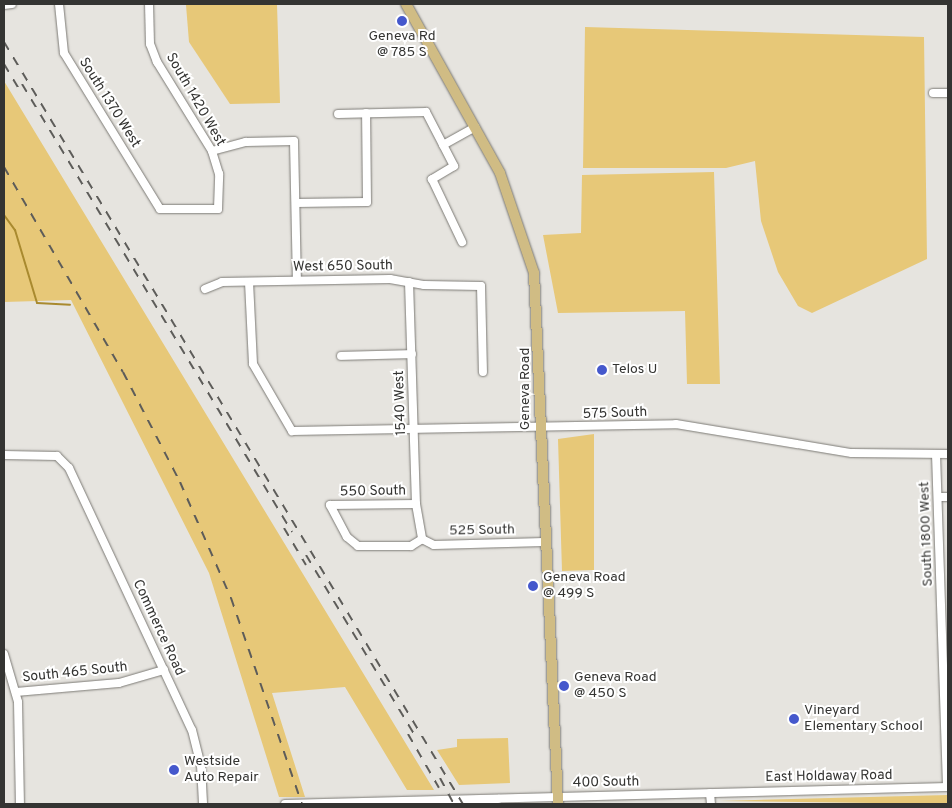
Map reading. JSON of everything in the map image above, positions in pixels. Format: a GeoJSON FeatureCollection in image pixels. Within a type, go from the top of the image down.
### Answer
{"type":"FeatureCollection","features":[{"type":"Feature","properties":{"kind":"main road","name":"Geneva Road"},"geometry":{"type":"LineString","coordinates":[[406,4],[507,188],[534,273],[544,542],[558,800]]}},
{"type":"Feature","properties":{"kind":"street"},"geometry":{"type":"LineString","coordinates":[[4,5],[12,4]]}},
{"type":"Feature","properties":{"kind":"street","name":"South 1370 West"},"geometry":{"type":"LineString","coordinates":[[59,4],[64,53],[160,209],[218,208]]}},
{"type":"Feature","properties":{"kind":"street","name":"South 1420 West"},"geometry":{"type":"LineString","coordinates":[[149,4],[150,44],[157,62],[212,151],[220,181],[218,208]]}},
{"type":"Feature","properties":{"kind":"street"},"geometry":{"type":"LineString","coordinates":[[934,93],[948,93]]}},
{"type":"Feature","properties":{"kind":"street"},"geometry":{"type":"LineString","coordinates":[[338,114],[426,112],[454,166],[432,179],[462,242]]}},
{"type":"Feature","properties":{"kind":"street"},"geometry":{"type":"LineString","coordinates":[[296,204],[367,202],[366,113]]}},
{"type":"Feature","properties":{"kind":"street"},"geometry":{"type":"LineString","coordinates":[[443,145],[475,127]]}},
{"type":"Feature","properties":{"kind":"street"},"geometry":{"type":"LineString","coordinates":[[212,151],[246,142],[294,141],[297,280]]}},
{"type":"Feature","properties":{"kind":"street","name":"West 650 South"},"geometry":{"type":"LineString","coordinates":[[205,289],[222,282],[297,280],[409,282],[481,286],[483,372]]}},
{"type":"Feature","properties":{"kind":"street","name":"575 South"},"geometry":{"type":"LineString","coordinates":[[249,282],[253,364],[292,432],[539,429],[676,424],[791,446],[948,454]]}},
{"type":"Feature","properties":{"kind":"street","name":"1540 West"},"geometry":{"type":"LineString","coordinates":[[409,282],[417,524],[422,539]]}},
{"type":"Feature","properties":{"kind":"street"},"geometry":{"type":"LineString","coordinates":[[340,356],[412,354]]}},
{"type":"Feature","properties":{"kind":"street","name":"South 1800 West"},"geometry":{"type":"LineString","coordinates":[[936,454],[945,573],[942,612],[946,658],[947,787]]}},
{"type":"Feature","properties":{"kind":"street","name":"Commerce Road"},"geometry":{"type":"LineString","coordinates":[[4,456],[57,456],[69,468],[164,670],[197,745],[203,804]]}},
{"type":"Feature","properties":{"kind":"street"},"geometry":{"type":"LineString","coordinates":[[938,497],[948,497]]}},
{"type":"Feature","properties":{"kind":"street","name":"550 South"},"geometry":{"type":"LineString","coordinates":[[416,504],[330,505],[347,537],[358,546],[412,546],[422,539]]}},
{"type":"Feature","properties":{"kind":"street","name":"525 South"},"geometry":{"type":"LineString","coordinates":[[422,539],[434,545],[544,542]]}},
{"type":"Feature","properties":{"kind":"street"},"geometry":{"type":"LineString","coordinates":[[4,654],[16,692],[20,804]]}},
{"type":"Feature","properties":{"kind":"street","name":"South 465 South"},"geometry":{"type":"LineString","coordinates":[[16,692],[119,683],[164,670]]}},
{"type":"Feature","properties":{"kind":"street","name":"East Holdaway Road"},"geometry":{"type":"LineString","coordinates":[[710,793],[947,787]]}},
{"type":"Feature","properties":{"kind":"street"},"geometry":{"type":"LineString","coordinates":[[710,793],[711,804]]}},
{"type":"Feature","properties":{"kind":"street","name":"400 South"},"geometry":{"type":"LineString","coordinates":[[285,804],[502,798],[558,800],[710,793]]}},
{"type":"Feature","properties":{"kind":"street","name":"400 South"},"geometry":{"type":"LineString","coordinates":[[474,804],[502,798]]}},
{"type":"Feature","properties":{"kind":"street","name":"400 South"},"geometry":{"type":"LineString","coordinates":[[380,802],[393,804]]}},
{"type":"Feature","properties":{"kind":"shaded area"},"geometry":{"type":"Polygon","coordinates":[[[277,4],[280,103],[230,104],[189,42],[186,5],[277,4]]]}},
{"type":"Feature","properties":{"kind":"shaded area"},"geometry":{"type":"Polygon","coordinates":[[[585,27],[924,37],[927,259],[812,313],[798,306],[778,272],[761,221],[755,161],[726,168],[583,168],[585,27]]]}},
{"type":"Feature","properties":{"kind":"shaded area"},"geometry":{"type":"Polygon","coordinates":[[[4,81],[434,790],[407,790],[345,687],[272,693],[305,797],[279,797],[209,573],[71,300],[4,302],[4,81]]]}},
{"type":"Feature","properties":{"kind":"shaded area"},"geometry":{"type":"Polygon","coordinates":[[[714,172],[720,384],[687,384],[685,311],[558,313],[543,235],[581,233],[582,175],[714,172]]]}},
{"type":"Feature","properties":{"kind":"shaded area"},"geometry":{"type":"Polygon","coordinates":[[[594,434],[594,570],[562,571],[558,439],[594,434]]]}},
{"type":"Feature","properties":{"kind":"shaded area"},"geometry":{"type":"Polygon","coordinates":[[[508,738],[510,783],[459,785],[437,750],[457,747],[457,739],[508,738]]]}},
{"type":"Feature","properties":{"kind":"shaded area"},"geometry":{"type":"Polygon","coordinates":[[[948,795],[948,804],[719,801],[948,795]]]}},
{"type":"Feature","properties":{"kind":"waterway"},"geometry":{"type":"LineString","coordinates":[[4,215],[15,230],[37,303],[70,305]]}},
{"type":"Feature","properties":{"kind":"railway"},"geometry":{"type":"LineString","coordinates":[[4,42],[463,804]]}},
{"type":"Feature","properties":{"kind":"railway"},"geometry":{"type":"LineString","coordinates":[[4,64],[22,94]]}},
{"type":"Feature","properties":{"kind":"railway"},"geometry":{"type":"LineString","coordinates":[[22,84],[292,532]]}},
{"type":"Feature","properties":{"kind":"railway"},"geometry":{"type":"LineString","coordinates":[[4,167],[123,372],[180,482],[231,598],[302,804]]}},
{"type":"Feature","properties":{"kind":"railway"},"geometry":{"type":"LineString","coordinates":[[284,528],[306,565]]}},
{"type":"Feature","properties":{"kind":"railway"},"geometry":{"type":"LineString","coordinates":[[306,555],[417,739]]}},
{"type":"Feature","properties":{"kind":"railway"},"geometry":{"type":"LineString","coordinates":[[408,734],[439,788]]}},
{"type":"Feature","properties":{"kind":"railway"},"geometry":{"type":"LineString","coordinates":[[440,778],[454,804]]}},
{"type":"Feature","properties":{"kind":"place","name":"Geneva Rd @ 785 S"},"geometry":{"type":"Point","coordinates":[402,21]}},
{"type":"Feature","properties":{"kind":"place","name":"Telos U"},"geometry":{"type":"Point","coordinates":[602,370]}},
{"type":"Feature","properties":{"kind":"place","name":"Geneva Road @ 499 S"},"geometry":{"type":"Point","coordinates":[533,586]}},
{"type":"Feature","properties":{"kind":"place","name":"Geneva Road @ 450 S"},"geometry":{"type":"Point","coordinates":[564,686]}},
{"type":"Feature","properties":{"kind":"place","name":"Vineyard Elementary School"},"geometry":{"type":"Point","coordinates":[794,719]}},
{"type":"Feature","properties":{"kind":"place","name":"Westside Auto Repair"},"geometry":{"type":"Point","coordinates":[174,770]}}]}
